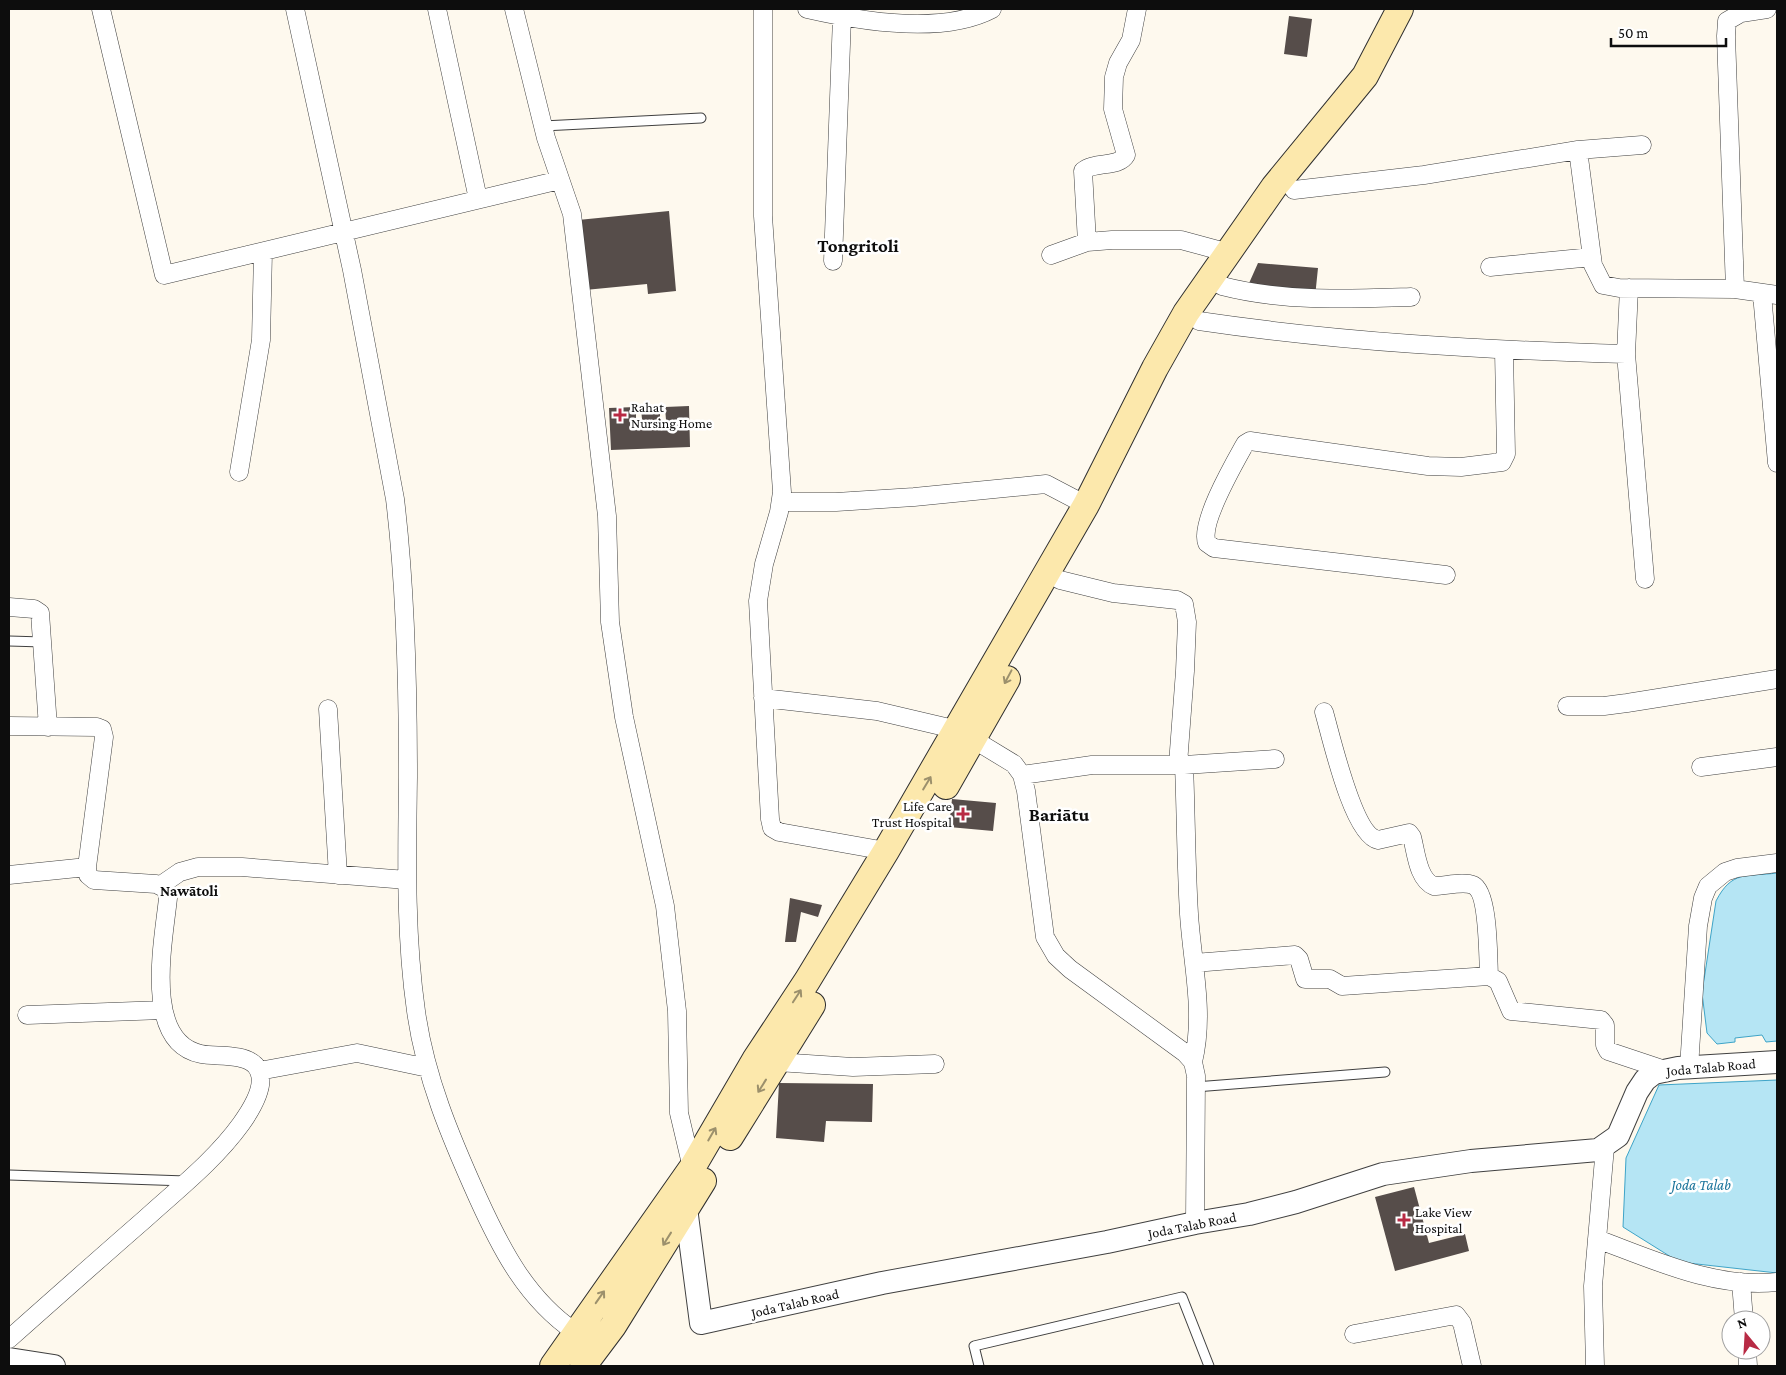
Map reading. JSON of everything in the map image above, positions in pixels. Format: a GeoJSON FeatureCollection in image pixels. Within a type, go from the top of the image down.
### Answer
{"type":"FeatureCollection","features":[{"type":"Feature","properties":{"kind":"main road"},"geometry":{"type":"LineString","coordinates":[[583,1366],[613,1326],[680,1200],[692,1168],[755,1060],[807,981],[886,851],[967,734],[1042,577],[1086,505],[1171,339],[1202,289],[1274,187],[1366,76],[1400,9]]}},
{"type":"Feature","properties":{"kind":"main road"},"geometry":{"type":"LineString","coordinates":[[553,1366],[575,1332],[680,1200],[777,1062],[967,734],[1060,580],[1186,342],[1243,252],[1369,96],[1413,9]]}},
{"type":"Feature","properties":{"kind":"street"},"geometry":{"type":"LineString","coordinates":[[101,9],[164,275],[560,180]]}},
{"type":"Feature","properties":{"kind":"street"},"geometry":{"type":"LineString","coordinates":[[295,9],[344,232],[393,490],[399,534],[408,729],[407,880],[411,963],[416,1012],[428,1068],[455,1148],[501,1246],[539,1302],[554,1317],[575,1332]]}},
{"type":"Feature","properties":{"kind":"street"},"geometry":{"type":"LineString","coordinates":[[437,9],[478,199]]}},
{"type":"Feature","properties":{"kind":"street"},"geometry":{"type":"LineString","coordinates":[[514,9],[543,126],[572,214],[581,308],[607,516],[610,622],[624,717],[665,906],[677,1011],[679,1113],[692,1168]]}},
{"type":"Feature","properties":{"kind":"street"},"geometry":{"type":"LineString","coordinates":[[763,9],[763,216],[781,502],[764,564],[758,600],[770,820],[772,828],[785,833],[886,851]]}},
{"type":"Feature","properties":{"kind":"street"},"geometry":{"type":"LineString","coordinates":[[807,9],[877,22],[940,22],[976,16],[992,9]]}},
{"type":"Feature","properties":{"kind":"street"},"geometry":{"type":"LineString","coordinates":[[1087,242],[1083,171],[1090,166],[1121,160],[1126,155],[1114,114],[1114,77],[1118,63],[1131,40],[1136,9]]}},
{"type":"Feature","properties":{"kind":"street"},"geometry":{"type":"LineString","coordinates":[[1735,289],[1727,21],[1741,11],[1767,9]]}},
{"type":"Feature","properties":{"kind":"street"},"geometry":{"type":"LineString","coordinates":[[833,261],[842,17]]}},
{"type":"Feature","properties":{"kind":"street"},"geometry":{"type":"LineString","coordinates":[[1294,190],[1424,175],[1578,150],[1642,145]]}},
{"type":"Feature","properties":{"kind":"street"},"geometry":{"type":"LineString","coordinates":[[1578,150],[1592,257],[1596,274],[1603,285],[1629,288],[1735,289],[1769,294],[1777,463]]}},
{"type":"Feature","properties":{"kind":"street"},"geometry":{"type":"LineString","coordinates":[[1051,255],[1087,242],[1112,240],[1181,240],[1229,253]]}},
{"type":"Feature","properties":{"kind":"street"},"geometry":{"type":"LineString","coordinates":[[239,472],[261,340],[263,252]]}},
{"type":"Feature","properties":{"kind":"street"},"geometry":{"type":"LineString","coordinates":[[1490,267],[1592,257]]}},
{"type":"Feature","properties":{"kind":"street"},"geometry":{"type":"LineString","coordinates":[[1222,286],[1267,296],[1305,299],[1410,297]]}},
{"type":"Feature","properties":{"kind":"street"},"geometry":{"type":"LineString","coordinates":[[1629,288],[1626,354],[1645,579]]}},
{"type":"Feature","properties":{"kind":"street"},"geometry":{"type":"LineString","coordinates":[[1200,321],[1288,334],[1504,351],[1626,354]]}},
{"type":"Feature","properties":{"kind":"street"},"geometry":{"type":"LineString","coordinates":[[1446,575],[1214,548],[1206,540],[1206,532],[1220,491],[1245,444],[1250,441],[1428,466],[1454,467],[1502,462],[1506,454],[1504,351]]}},
{"type":"Feature","properties":{"kind":"street"},"geometry":{"type":"LineString","coordinates":[[781,502],[836,502],[914,497],[1046,484],[1086,505]]}},
{"type":"Feature","properties":{"kind":"street"},"geometry":{"type":"LineString","coordinates":[[1060,580],[1113,593],[1178,600],[1184,604],[1186,622],[1181,764],[1198,1032],[1193,1062],[1196,1088],[1195,1223]]}},
{"type":"Feature","properties":{"kind":"street"},"geometry":{"type":"LineString","coordinates":[[9,607],[34,609],[40,613],[44,642],[48,727]]}},
{"type":"Feature","properties":{"kind":"street"},"geometry":{"type":"LineString","coordinates":[[1567,706],[1604,706],[1777,679]]}},
{"type":"Feature","properties":{"kind":"street"},"geometry":{"type":"LineString","coordinates":[[763,698],[877,711],[967,734],[1006,757],[1022,775],[1026,791],[1041,921],[1049,946],[1056,956],[1070,969],[1180,1049],[1193,1062]]}},
{"type":"Feature","properties":{"kind":"street"},"geometry":{"type":"LineString","coordinates":[[328,708],[338,875]]}},
{"type":"Feature","properties":{"kind":"street"},"geometry":{"type":"LineString","coordinates":[[1324,712],[1345,786],[1368,834],[1378,840],[1409,833],[1412,837],[1423,877],[1429,885],[1471,884],[1479,890],[1484,906],[1489,976]]}},
{"type":"Feature","properties":{"kind":"street"},"geometry":{"type":"LineString","coordinates":[[9,726],[97,727],[104,734],[87,867],[88,875],[94,880],[161,885],[166,889],[168,898],[160,978],[163,1010],[175,1037],[190,1050],[248,1060],[259,1071],[260,1088],[242,1123],[224,1145],[188,1181],[14,1332]]}},
{"type":"Feature","properties":{"kind":"street"},"geometry":{"type":"LineString","coordinates":[[1701,767],[1777,757]]}},
{"type":"Feature","properties":{"kind":"street"},"geometry":{"type":"LineString","coordinates":[[1022,775],[1092,765],[1181,764],[1275,759]]}},
{"type":"Feature","properties":{"kind":"street"},"geometry":{"type":"LineString","coordinates":[[1689,1068],[1698,926],[1702,898],[1708,886],[1725,872],[1737,868],[1777,863]]}},
{"type":"Feature","properties":{"kind":"street"},"geometry":{"type":"LineString","coordinates":[[9,875],[87,867]]}},
{"type":"Feature","properties":{"kind":"street"},"geometry":{"type":"LineString","coordinates":[[161,885],[180,872],[198,867],[242,867],[407,880]]}},
{"type":"Feature","properties":{"kind":"street"},"geometry":{"type":"LineString","coordinates":[[1194,963],[1295,955],[1299,959],[1303,978],[1330,979],[1342,986],[1489,976],[1498,982],[1511,1011],[1601,1020],[1605,1024],[1605,1045],[1608,1050],[1665,1070]]}},
{"type":"Feature","properties":{"kind":"street"},"geometry":{"type":"LineString","coordinates":[[27,1015],[163,1010]]}},
{"type":"Feature","properties":{"kind":"street"},"geometry":{"type":"LineString","coordinates":[[259,1071],[357,1053],[428,1068]]}},
{"type":"Feature","properties":{"kind":"street"},"geometry":{"type":"LineString","coordinates":[[777,1062],[853,1067],[936,1064]]}},
{"type":"Feature","properties":{"kind":"street","name":"Joda Talab Road"},"geometry":{"type":"LineString","coordinates":[[680,1200],[701,1324],[882,1283],[1249,1214],[1296,1202],[1383,1174],[1471,1162],[1586,1152],[1605,1147],[1618,1136],[1637,1092],[1645,1080],[1665,1070],[1777,1062]]}},
{"type":"Feature","properties":{"kind":"street"},"geometry":{"type":"LineString","coordinates":[[1595,1366],[1593,1286],[1605,1147]]}},
{"type":"Feature","properties":{"kind":"street"},"geometry":{"type":"LineString","coordinates":[[1597,1239],[1703,1275],[1741,1282],[1777,1282]]}},
{"type":"Feature","properties":{"kind":"street"},"geometry":{"type":"LineString","coordinates":[[1741,1282],[1743,1310]]}},
{"type":"Feature","properties":{"kind":"street"},"geometry":{"type":"LineString","coordinates":[[1354,1334],[1456,1315],[1462,1323],[1472,1366]]}},
{"type":"Feature","properties":{"kind":"street"},"geometry":{"type":"LineString","coordinates":[[9,1358],[54,1366]]}},
{"type":"Feature","properties":{"kind":"lane"},"geometry":{"type":"LineString","coordinates":[[543,126],[700,118]]}},
{"type":"Feature","properties":{"kind":"lane"},"geometry":{"type":"LineString","coordinates":[[9,641],[44,642]]}},
{"type":"Feature","properties":{"kind":"lane"},"geometry":{"type":"LineString","coordinates":[[1196,1088],[1384,1072]]}},
{"type":"Feature","properties":{"kind":"lane"},"geometry":{"type":"LineString","coordinates":[[9,1175],[188,1181]]}},
{"type":"Feature","properties":{"kind":"lane"},"geometry":{"type":"LineString","coordinates":[[979,1366],[974,1346],[1182,1297],[1209,1366]]}},
{"type":"Feature","properties":{"kind":"water"},"geometry":{"type":"Polygon","coordinates":[[[1777,873],[1777,1041],[1766,1042],[1762,1035],[1735,1038],[1735,1042],[1717,1044],[1707,1033],[1702,993],[1716,901],[1728,884],[1734,880],[1748,875],[1777,873]]]}},
{"type":"Feature","properties":{"kind":"water","name":"Joda Talab"},"geometry":{"type":"Polygon","coordinates":[[[1777,1080],[1777,1273],[1679,1262],[1623,1227],[1626,1158],[1659,1085],[1777,1080]]]}},
{"type":"Feature","properties":{"kind":"building"},"geometry":{"type":"Polygon","coordinates":[[[1289,16],[1312,19],[1307,57],[1284,54],[1289,16]]]}},
{"type":"Feature","properties":{"kind":"building"},"geometry":{"type":"Polygon","coordinates":[[[669,211],[676,291],[648,294],[647,284],[585,290],[578,220],[669,211]]]}},
{"type":"Feature","properties":{"kind":"building"},"geometry":{"type":"Polygon","coordinates":[[[1258,263],[1318,268],[1315,297],[1246,290],[1258,263]]]}},
{"type":"Feature","properties":{"kind":"building"},"geometry":{"type":"Polygon","coordinates":[[[689,406],[690,447],[611,450],[609,408],[636,407],[636,419],[642,419],[641,409],[660,408],[660,420],[666,420],[665,407],[689,406]]]}},
{"type":"Feature","properties":{"kind":"building"},"geometry":{"type":"Polygon","coordinates":[[[952,799],[996,803],[993,831],[949,827],[952,799]]]}},
{"type":"Feature","properties":{"kind":"building"},"geometry":{"type":"Polygon","coordinates":[[[790,898],[822,905],[818,917],[801,912],[796,942],[785,942],[790,898]]]}},
{"type":"Feature","properties":{"kind":"building"},"geometry":{"type":"Polygon","coordinates":[[[779,1083],[873,1084],[872,1122],[826,1121],[824,1142],[776,1138],[779,1083]]]}},
{"type":"Feature","properties":{"kind":"building"},"geometry":{"type":"Polygon","coordinates":[[[1414,1187],[1429,1243],[1465,1234],[1469,1251],[1395,1271],[1375,1197],[1414,1187]]]}},
{"type":"Feature","properties":{"kind":"place","name":"Rahat Nursing Home"},"geometry":{"type":"Point","coordinates":[620,415]}},
{"type":"Feature","properties":{"kind":"place","name":"Life Care Trust Hospital"},"geometry":{"type":"Point","coordinates":[963,814]}},
{"type":"Feature","properties":{"kind":"place","name":"Lake View Hospital"},"geometry":{"type":"Point","coordinates":[1404,1220]}},
{"type":"Feature","properties":{"kind":"district","name":"Tongritoli"},"geometry":{"type":"Point","coordinates":[858,245]}},
{"type":"Feature","properties":{"kind":"district","name":"Bariātu"},"geometry":{"type":"Point","coordinates":[1059,814]}},
{"type":"Feature","properties":{"kind":"district","name":"Nawātoli"},"geometry":{"type":"Point","coordinates":[189,891]}}]}
